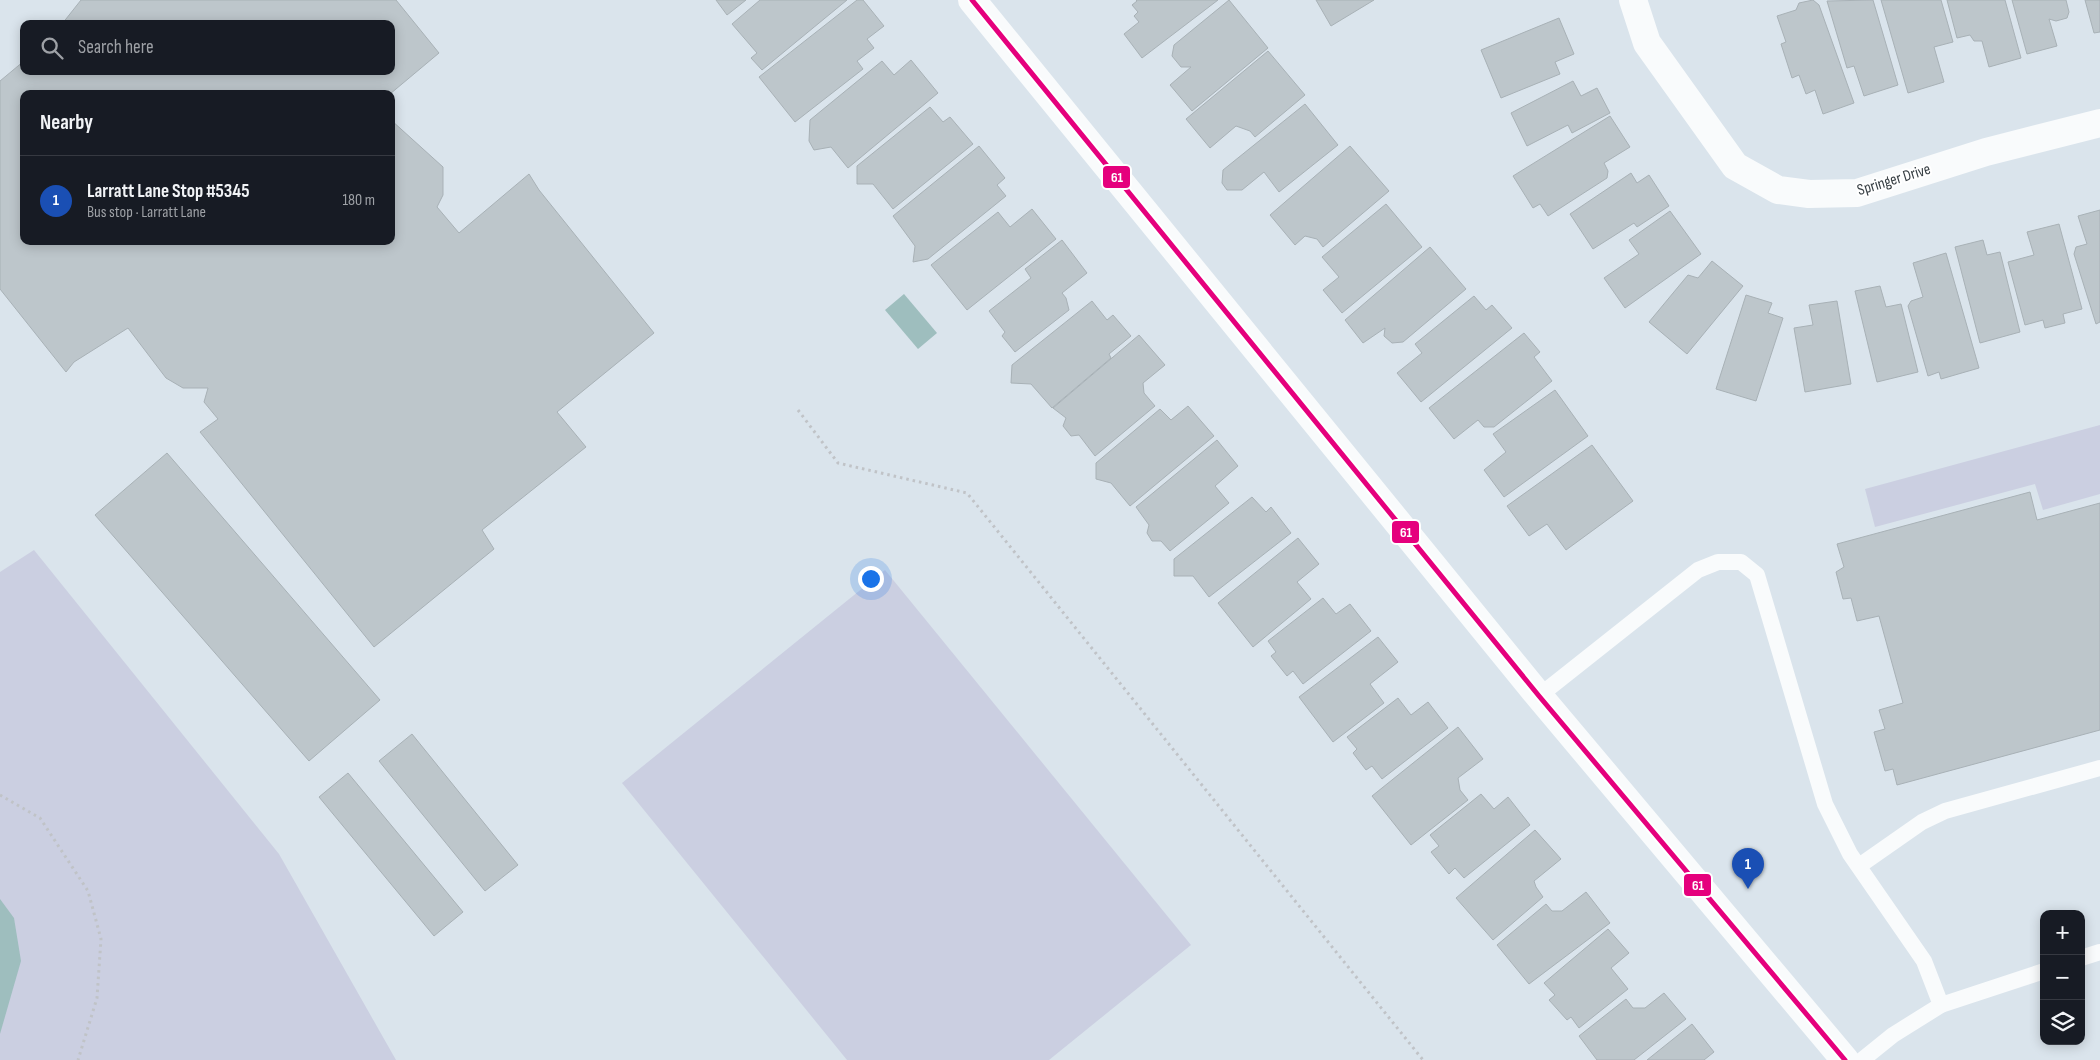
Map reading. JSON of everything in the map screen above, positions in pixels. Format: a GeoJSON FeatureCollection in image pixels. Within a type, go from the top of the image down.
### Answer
{"type":"FeatureCollection","features":[{"type":"Feature","properties":{"kind":"street","name":"Springer Drive"},"geometry":{"type":"LineString","coordinates":[[1633,0],[1647,43],[1735,166],[1778,190],[1810,194],[1857,193],[1986,152],[2100,123]]}},
{"type":"Feature","properties":{"kind":"street"},"geometry":{"type":"LineString","coordinates":[[983,4],[1539,696],[1846,1060]]}},
{"type":"Feature","properties":{"kind":"lane"},"geometry":{"type":"LineString","coordinates":[[1539,696],[1698,570],[1718,562],[1741,562],[1758,575],[1825,804],[1859,866],[1924,961],[1941,1005]]}},
{"type":"Feature","properties":{"kind":"lane"},"geometry":{"type":"LineString","coordinates":[[1859,866],[1922,822],[1945,811],[2100,768]]}},
{"type":"Feature","properties":{"kind":"lane"},"geometry":{"type":"LineString","coordinates":[[2085,957],[2100,952]]}},
{"type":"Feature","properties":{"kind":"lane"},"geometry":{"type":"LineString","coordinates":[[1862,1060],[1893,1035],[1941,1005],[2040,972]]}},
{"type":"Feature","properties":{"kind":"path"},"geometry":{"type":"LineString","coordinates":[[798,410],[838,463],[967,493],[1423,1060]]}},
{"type":"Feature","properties":{"kind":"path"},"geometry":{"type":"LineString","coordinates":[[0,795],[40,818],[88,890],[101,939],[97,998],[78,1060]]}},
{"type":"Feature","properties":{"kind":"shaded area"},"geometry":{"type":"Polygon","coordinates":[[[904,294],[937,333],[918,349],[885,310],[904,294]]]}},
{"type":"Feature","properties":{"kind":"shaded area"},"geometry":{"type":"Polygon","coordinates":[[[2100,425],[2100,494],[2043,510],[2035,484],[1875,527],[1865,489],[2100,425]]]}},
{"type":"Feature","properties":{"kind":"shaded area"},"geometry":{"type":"Polygon","coordinates":[[[34,550],[279,854],[396,1060],[0,1060],[0,572],[34,550]]]}},
{"type":"Feature","properties":{"kind":"shaded area"},"geometry":{"type":"Polygon","coordinates":[[[885,570],[1191,945],[1049,1060],[847,1060],[622,783],[885,570]]]}},
{"type":"Feature","properties":{"kind":"shaded area"},"geometry":{"type":"Polygon","coordinates":[[[0,899],[14,918],[21,961],[0,1034],[0,899]]]}},
{"type":"Feature","properties":{"kind":"building"},"geometry":{"type":"Polygon","coordinates":[[[81,0],[396,0],[439,53],[395,90],[20,90],[20,245],[395,245],[395,124],[443,167],[443,195],[437,207],[459,233],[529,174],[539,190],[654,333],[557,412],[586,447],[482,530],[494,549],[374,647],[200,432],[218,419],[204,402],[208,388],[183,388],[166,378],[128,328],[74,362],[66,372],[0,289],[0,81],[20,64],[20,75],[395,75],[395,20],[65,20],[81,0]]]}},
{"type":"Feature","properties":{"kind":"building"},"geometry":{"type":"Polygon","coordinates":[[[716,0],[746,0],[727,15],[716,0]]]}},
{"type":"Feature","properties":{"kind":"building"},"geometry":{"type":"Polygon","coordinates":[[[760,0],[847,0],[762,70],[751,58],[757,53],[732,24],[760,0]]]}},
{"type":"Feature","properties":{"kind":"building"},"geometry":{"type":"Polygon","coordinates":[[[857,0],[863,0],[884,26],[867,39],[874,48],[857,61],[863,69],[795,122],[759,77],[857,0]]]}},
{"type":"Feature","properties":{"kind":"building"},"geometry":{"type":"Polygon","coordinates":[[[1136,0],[1218,0],[1142,58],[1124,34],[1139,22],[1134,16],[1138,12],[1132,5],[1136,0]]]}},
{"type":"Feature","properties":{"kind":"building"},"geometry":{"type":"Polygon","coordinates":[[[1229,0],[1268,48],[1192,111],[1170,85],[1191,67],[1181,67],[1172,56],[1174,45],[1229,0]]]}},
{"type":"Feature","properties":{"kind":"building"},"geometry":{"type":"Polygon","coordinates":[[[1316,0],[1374,0],[1331,26],[1316,0]]]}},
{"type":"Feature","properties":{"kind":"building"},"geometry":{"type":"Polygon","coordinates":[[[1813,0],[1819,5],[1854,103],[1823,114],[1815,90],[1806,94],[1799,75],[1792,78],[1781,44],[1786,42],[1777,16],[1796,10],[1799,3],[1813,0]]]}},
{"type":"Feature","properties":{"kind":"building"},"geometry":{"type":"Polygon","coordinates":[[[1873,0],[1898,85],[1864,96],[1854,66],[1847,68],[1827,1],[1873,0]]]}},
{"type":"Feature","properties":{"kind":"building"},"geometry":{"type":"Polygon","coordinates":[[[1881,0],[1941,0],[1953,42],[1934,47],[1944,82],[1908,93],[1881,0]]]}},
{"type":"Feature","properties":{"kind":"building"},"geometry":{"type":"Polygon","coordinates":[[[1947,0],[2005,0],[2021,58],[1989,67],[1982,41],[1974,41],[1970,35],[1957,38],[1947,0]]]}},
{"type":"Feature","properties":{"kind":"building"},"geometry":{"type":"Polygon","coordinates":[[[2012,0],[2066,0],[2069,12],[2067,18],[2056,21],[2049,19],[2057,46],[2027,54],[2012,0]]]}},
{"type":"Feature","properties":{"kind":"building"},"geometry":{"type":"Polygon","coordinates":[[[2085,0],[2100,0],[2100,32],[2094,33],[2085,0]]]}},
{"type":"Feature","properties":{"kind":"building"},"geometry":{"type":"Polygon","coordinates":[[[1559,18],[1574,54],[1555,62],[1560,74],[1501,98],[1481,50],[1559,18]]]}},
{"type":"Feature","properties":{"kind":"building"},"geometry":{"type":"Polygon","coordinates":[[[1268,51],[1305,95],[1255,137],[1250,131],[1236,126],[1210,148],[1186,119],[1268,51]]]}},
{"type":"Feature","properties":{"kind":"building"},"geometry":{"type":"Polygon","coordinates":[[[911,60],[938,93],[848,168],[831,147],[814,150],[809,141],[810,120],[882,61],[894,75],[911,60]]]}},
{"type":"Feature","properties":{"kind":"building"},"geometry":{"type":"Polygon","coordinates":[[[1573,81],[1581,96],[1597,88],[1610,113],[1572,133],[1568,125],[1527,146],[1511,113],[1573,81]]]}},
{"type":"Feature","properties":{"kind":"building"},"geometry":{"type":"Polygon","coordinates":[[[1305,104],[1338,145],[1279,192],[1264,172],[1242,190],[1227,190],[1222,183],[1223,170],[1305,104]]]}},
{"type":"Feature","properties":{"kind":"building"},"geometry":{"type":"Polygon","coordinates":[[[930,107],[943,122],[950,117],[973,144],[893,209],[873,184],[857,184],[857,166],[930,107]]]}},
{"type":"Feature","properties":{"kind":"building"},"geometry":{"type":"Polygon","coordinates":[[[1610,116],[1630,147],[1604,163],[1608,171],[1607,178],[1548,216],[1540,204],[1533,208],[1513,176],[1610,116]]]}},
{"type":"Feature","properties":{"kind":"building"},"geometry":{"type":"Polygon","coordinates":[[[979,146],[1005,178],[997,185],[1006,196],[928,259],[913,262],[915,246],[893,216],[979,146]]]}},
{"type":"Feature","properties":{"kind":"building"},"geometry":{"type":"Polygon","coordinates":[[[1350,146],[1389,191],[1323,247],[1317,239],[1305,236],[1295,245],[1270,215],[1350,146]]]}},
{"type":"Feature","properties":{"kind":"building"},"geometry":{"type":"Polygon","coordinates":[[[1631,173],[1637,183],[1649,175],[1669,206],[1637,227],[1634,223],[1593,249],[1570,214],[1631,173]]]}},
{"type":"Feature","properties":{"kind":"building"},"geometry":{"type":"Polygon","coordinates":[[[1386,204],[1422,247],[1342,313],[1323,290],[1339,277],[1322,257],[1386,204]]]}},
{"type":"Feature","properties":{"kind":"building"},"geometry":{"type":"Polygon","coordinates":[[[1032,209],[1056,239],[967,310],[931,265],[998,212],[1010,227],[1032,209]]]}},
{"type":"Feature","properties":{"kind":"building"},"geometry":{"type":"Polygon","coordinates":[[[2100,210],[2100,322],[2096,324],[2074,254],[2076,247],[2087,244],[2078,216],[2100,210]]]}},
{"type":"Feature","properties":{"kind":"building"},"geometry":{"type":"Polygon","coordinates":[[[1670,211],[1701,254],[1625,308],[1604,278],[1639,254],[1629,240],[1670,211]]]}},
{"type":"Feature","properties":{"kind":"building"},"geometry":{"type":"Polygon","coordinates":[[[2059,224],[2082,309],[2063,314],[2065,323],[2045,328],[2043,320],[2025,325],[2008,262],[2034,255],[2027,232],[2059,224]]]}},
{"type":"Feature","properties":{"kind":"building"},"geometry":{"type":"Polygon","coordinates":[[[1062,240],[1087,273],[1062,293],[1066,298],[1069,310],[1015,352],[1002,336],[1005,332],[989,311],[1031,278],[1025,269],[1062,240]]]}},
{"type":"Feature","properties":{"kind":"building"},"geometry":{"type":"Polygon","coordinates":[[[1983,240],[1987,255],[2000,252],[2020,332],[1980,343],[1955,247],[1983,240]]]}},
{"type":"Feature","properties":{"kind":"building"},"geometry":{"type":"Polygon","coordinates":[[[1430,247],[1466,289],[1403,342],[1392,343],[1384,336],[1385,328],[1363,343],[1345,320],[1430,247]]]}},
{"type":"Feature","properties":{"kind":"building"},"geometry":{"type":"Polygon","coordinates":[[[1946,253],[1979,368],[1941,379],[1939,372],[1928,376],[1908,306],[1911,301],[1923,297],[1913,263],[1946,253]]]}},
{"type":"Feature","properties":{"kind":"building"},"geometry":{"type":"Polygon","coordinates":[[[1712,261],[1743,286],[1687,354],[1649,322],[1688,275],[1698,278],[1712,261]]]}},
{"type":"Feature","properties":{"kind":"building"},"geometry":{"type":"Polygon","coordinates":[[[1880,286],[1886,307],[1901,304],[1918,372],[1877,382],[1855,291],[1880,286]]]}},
{"type":"Feature","properties":{"kind":"building"},"geometry":{"type":"Polygon","coordinates":[[[1746,295],[1772,303],[1768,313],[1783,318],[1756,401],[1716,389],[1746,295]]]}},
{"type":"Feature","properties":{"kind":"building"},"geometry":{"type":"Polygon","coordinates":[[[1474,296],[1486,310],[1492,305],[1512,328],[1421,402],[1397,373],[1422,353],[1415,344],[1474,296]]]}},
{"type":"Feature","properties":{"kind":"building"},"geometry":{"type":"Polygon","coordinates":[[[1092,301],[1107,320],[1113,315],[1131,336],[1109,354],[1111,358],[1052,408],[1031,384],[1011,383],[1012,365],[1092,301]]]}},
{"type":"Feature","properties":{"kind":"building"},"geometry":{"type":"Polygon","coordinates":[[[1837,301],[1851,384],[1805,392],[1794,328],[1813,325],[1809,305],[1837,301]]]}},
{"type":"Feature","properties":{"kind":"building"},"geometry":{"type":"Polygon","coordinates":[[[1524,333],[1540,352],[1534,357],[1552,381],[1494,427],[1484,427],[1478,420],[1454,439],[1429,408],[1524,333]]]}},
{"type":"Feature","properties":{"kind":"building"},"geometry":{"type":"Polygon","coordinates":[[[1139,335],[1165,365],[1143,383],[1144,393],[1155,406],[1095,456],[1079,435],[1071,436],[1063,426],[1066,418],[1053,408],[1139,335]]]}},
{"type":"Feature","properties":{"kind":"building"},"geometry":{"type":"Polygon","coordinates":[[[1555,390],[1588,436],[1504,497],[1484,470],[1506,452],[1493,434],[1555,390]]]}},
{"type":"Feature","properties":{"kind":"building"},"geometry":{"type":"Polygon","coordinates":[[[1188,406],[1214,436],[1130,506],[1111,483],[1096,479],[1096,463],[1160,409],[1171,420],[1188,406]]]}},
{"type":"Feature","properties":{"kind":"building"},"geometry":{"type":"Polygon","coordinates":[[[1217,440],[1238,466],[1215,486],[1229,503],[1170,551],[1161,541],[1152,541],[1147,533],[1149,525],[1136,507],[1217,440]]]}},
{"type":"Feature","properties":{"kind":"building"},"geometry":{"type":"Polygon","coordinates":[[[1592,445],[1633,501],[1566,550],[1547,524],[1529,536],[1507,506],[1592,445]]]}},
{"type":"Feature","properties":{"kind":"building"},"geometry":{"type":"Polygon","coordinates":[[[167,453],[380,700],[309,761],[95,515],[167,453]]]}},
{"type":"Feature","properties":{"kind":"building"},"geometry":{"type":"Polygon","coordinates":[[[2030,492],[2037,520],[2100,503],[2100,730],[1897,785],[1893,769],[1885,771],[1874,732],[1885,729],[1879,710],[1903,703],[1879,616],[1857,621],[1851,598],[1843,599],[1836,572],[1844,567],[1837,544],[2030,492]]]}},
{"type":"Feature","properties":{"kind":"building"},"geometry":{"type":"Polygon","coordinates":[[[1252,497],[1266,512],[1271,507],[1291,533],[1209,597],[1193,576],[1174,576],[1174,559],[1252,497]]]}},
{"type":"Feature","properties":{"kind":"building"},"geometry":{"type":"Polygon","coordinates":[[[1298,538],[1319,564],[1297,582],[1311,599],[1253,647],[1218,603],[1298,538]]]}},
{"type":"Feature","properties":{"kind":"building"},"geometry":{"type":"Polygon","coordinates":[[[1323,598],[1336,614],[1350,604],[1371,631],[1303,684],[1293,671],[1287,676],[1271,656],[1276,652],[1268,641],[1323,598]]]}},
{"type":"Feature","properties":{"kind":"building"},"geometry":{"type":"Polygon","coordinates":[[[1378,637],[1398,662],[1370,684],[1384,703],[1333,742],[1299,697],[1378,637]]]}},
{"type":"Feature","properties":{"kind":"building"},"geometry":{"type":"Polygon","coordinates":[[[1398,698],[1411,715],[1428,702],[1448,728],[1382,779],[1372,766],[1366,770],[1353,753],[1357,749],[1347,737],[1398,698]]]}},
{"type":"Feature","properties":{"kind":"building"},"geometry":{"type":"Polygon","coordinates":[[[1458,727],[1483,759],[1458,778],[1460,790],[1468,800],[1411,845],[1372,796],[1458,727]]]}},
{"type":"Feature","properties":{"kind":"building"},"geometry":{"type":"Polygon","coordinates":[[[412,734],[518,865],[485,891],[379,761],[412,734]]]}},
{"type":"Feature","properties":{"kind":"building"},"geometry":{"type":"Polygon","coordinates":[[[348,773],[463,912],[434,936],[319,797],[348,773]]]}},
{"type":"Feature","properties":{"kind":"building"},"geometry":{"type":"Polygon","coordinates":[[[1481,794],[1494,809],[1508,797],[1530,825],[1464,878],[1455,868],[1449,874],[1431,852],[1439,846],[1430,835],[1481,794]]]}},
{"type":"Feature","properties":{"kind":"building"},"geometry":{"type":"Polygon","coordinates":[[[1535,830],[1561,859],[1534,881],[1543,897],[1493,940],[1456,898],[1535,830]]]}},
{"type":"Feature","properties":{"kind":"building"},"geometry":{"type":"Polygon","coordinates":[[[1586,892],[1610,923],[1529,984],[1497,945],[1546,904],[1552,911],[1562,911],[1586,892]]]}},
{"type":"Feature","properties":{"kind":"building"},"geometry":{"type":"Polygon","coordinates":[[[1608,929],[1629,953],[1611,968],[1628,989],[1579,1028],[1571,1017],[1567,1020],[1549,1000],[1555,995],[1544,983],[1608,929]]]}},
{"type":"Feature","properties":{"kind":"building"},"geometry":{"type":"Polygon","coordinates":[[[1664,993],[1686,1019],[1634,1060],[1597,1060],[1579,1036],[1626,999],[1633,1008],[1645,1008],[1664,993]]]}},
{"type":"Feature","properties":{"kind":"building"},"geometry":{"type":"Polygon","coordinates":[[[1692,1024],[1714,1052],[1704,1060],[1647,1060],[1692,1024]]]}},
{"type":"Feature","properties":{"kind":"transit line","name":"61"},"geometry":{"type":"LineString","coordinates":[[972,0],[1539,696],[1845,1060]]}},
{"type":"Feature","properties":{"kind":"place","name":"Larratt Lane Stop #5345"},"geometry":{"type":"Point","coordinates":[1748,889]}}]}
